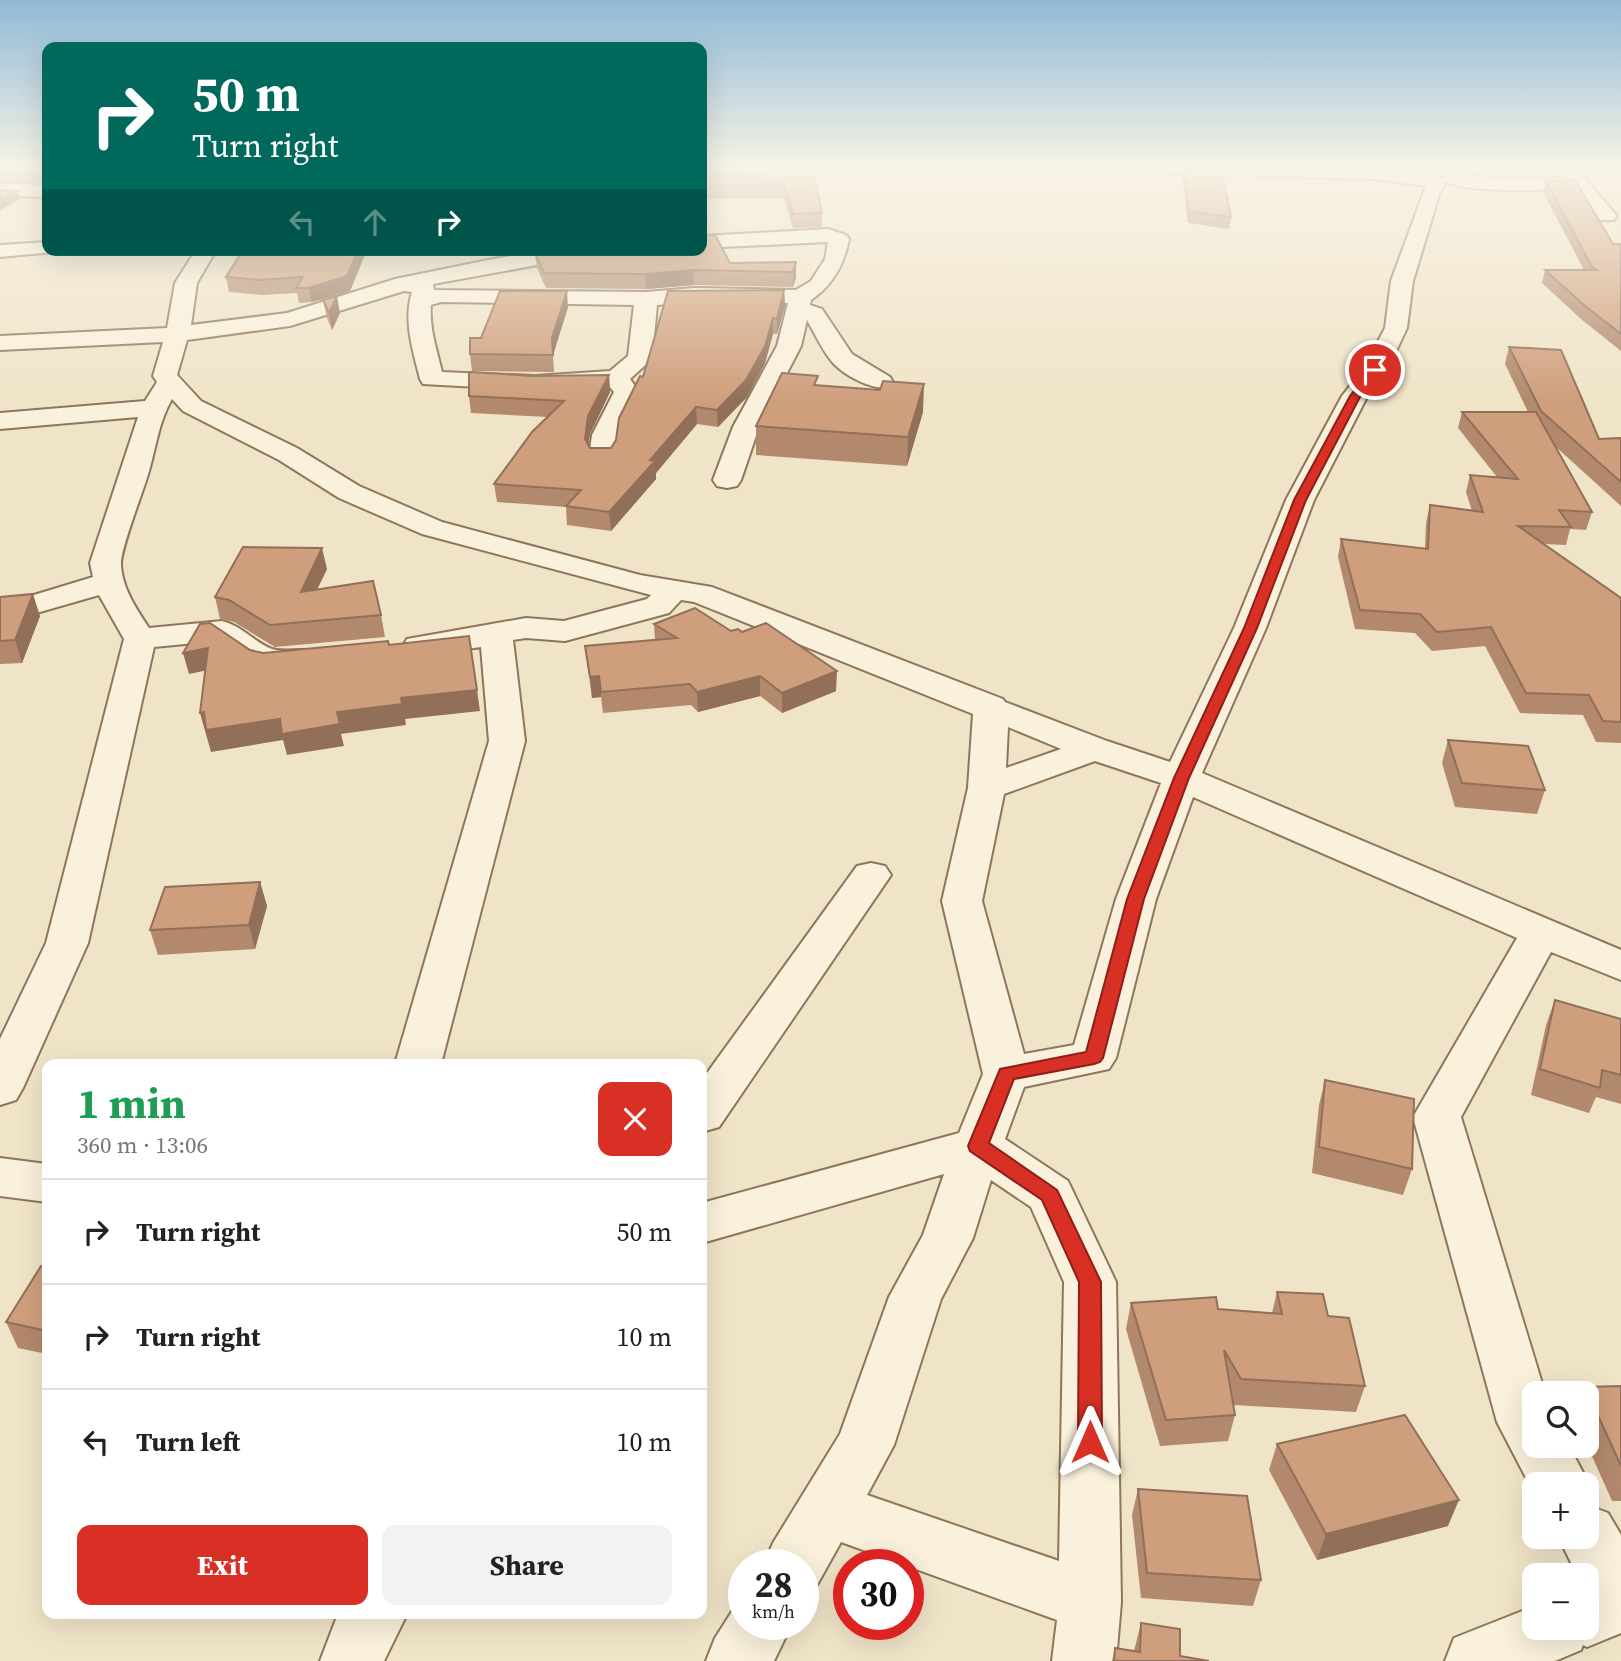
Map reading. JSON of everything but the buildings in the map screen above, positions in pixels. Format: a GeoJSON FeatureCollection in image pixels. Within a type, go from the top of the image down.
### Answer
{"type":"FeatureCollection","features":[{"type":"Feature","properties":{"kind":"street"},"geometry":{"type":"LineString","coordinates":[[727,480],[746,427],[789,346],[800,302],[819,285],[835,259],[838,246]]}},
{"type":"Feature","properties":{"kind":"street"},"geometry":{"type":"LineString","coordinates":[[1006,1074],[1094,1058],[1136,899],[1181,778],[1250,628],[1300,500],[1355,396],[1375,370],[1396,328],[1402,281],[1416,246]]}},
{"type":"Feature","properties":{"kind":"street"},"geometry":{"type":"LineString","coordinates":[[0,251],[42,248]]}},
{"type":"Feature","properties":{"kind":"street"},"geometry":{"type":"LineString","coordinates":[[0,1088],[67,943],[141,639],[122,611],[110,582],[106,563],[161,396],[177,334],[186,283],[202,256]]}},
{"type":"Feature","properties":{"kind":"street"},"geometry":{"type":"LineString","coordinates":[[0,343],[177,334],[290,319],[410,293],[488,266],[550,256]]}},
{"type":"Feature","properties":{"kind":"street"},"geometry":{"type":"LineString","coordinates":[[410,293],[419,318],[432,379],[535,383],[616,378],[640,359],[646,299]]}},
{"type":"Feature","properties":{"kind":"street"},"geometry":{"type":"LineString","coordinates":[[410,293],[646,299],[694,295],[800,302],[814,314],[843,359],[881,382]]}},
{"type":"Feature","properties":{"kind":"street"},"geometry":{"type":"LineString","coordinates":[[602,457],[605,435],[627,391],[616,378]]}},
{"type":"Feature","properties":{"kind":"street"},"geometry":{"type":"LineString","coordinates":[[0,421],[161,396],[192,406],[288,454],[349,492],[432,528],[638,584],[701,594],[991,706],[1094,749],[1181,778],[1621,966]]}},
{"type":"Feature","properties":{"kind":"street"},"geometry":{"type":"LineString","coordinates":[[0,607],[26,607],[110,582]]}},
{"type":"Feature","properties":{"kind":"street"},"geometry":{"type":"LineString","coordinates":[[386,649],[452,643],[526,628],[565,631],[658,606],[674,590]]}},
{"type":"Feature","properties":{"kind":"street"},"geometry":{"type":"LineString","coordinates":[[141,639],[222,631],[268,661],[333,655]]}},
{"type":"Feature","properties":{"kind":"street"},"geometry":{"type":"LineString","coordinates":[[419,1059],[507,741],[496,634]]}},
{"type":"Feature","properties":{"kind":"street"},"geometry":{"type":"LineString","coordinates":[[804,1549],[865,1445],[915,1297],[947,1238],[1006,1074],[962,901],[987,788],[991,706]]}},
{"type":"Feature","properties":{"kind":"street"},"geometry":{"type":"LineString","coordinates":[[987,788],[1094,749]]}},
{"type":"Feature","properties":{"kind":"street"},"geometry":{"type":"LineString","coordinates":[[707,1108],[871,875]]}},
{"type":"Feature","properties":{"kind":"street"},"geometry":{"type":"LineString","coordinates":[[1522,1412],[1437,1117],[1541,933]]}},
{"type":"Feature","properties":{"kind":"street"},"geometry":{"type":"LineString","coordinates":[[707,1222],[978,1146],[1050,1195],[1090,1282],[1090,1602],[1084,1661]]}},
{"type":"Feature","properties":{"kind":"street"},"geometry":{"type":"LineString","coordinates":[[0,1177],[42,1182]]}},
{"type":"Feature","properties":{"kind":"street"},"geometry":{"type":"LineString","coordinates":[[827,1508],[1090,1602]]}},
{"type":"Feature","properties":{"kind":"street"},"geometry":{"type":"LineString","coordinates":[[1596,1549],[1621,1594]]}},
{"type":"Feature","properties":{"kind":"street"},"geometry":{"type":"LineString","coordinates":[[1599,1611],[1621,1602]]}},
{"type":"Feature","properties":{"kind":"street"},"geometry":{"type":"LineString","coordinates":[[352,1661],[360,1637],[373,1619]]}},
{"type":"Feature","properties":{"kind":"street"},"geometry":{"type":"LineString","coordinates":[[738,1661],[750,1640]]}},
{"type":"Feature","properties":{"kind":"street"},"geometry":{"type":"LineString","coordinates":[[1477,1661],[1529,1640]]}},
{"type":"Feature","properties":{"kind":"route"},"geometry":{"type":"LineString","coordinates":[[1090,1442],[1090,1282],[1050,1195],[978,1146],[1006,1074],[1094,1058],[1136,899],[1181,778],[1250,628],[1300,500],[1355,396],[1375,370]]}}]}
